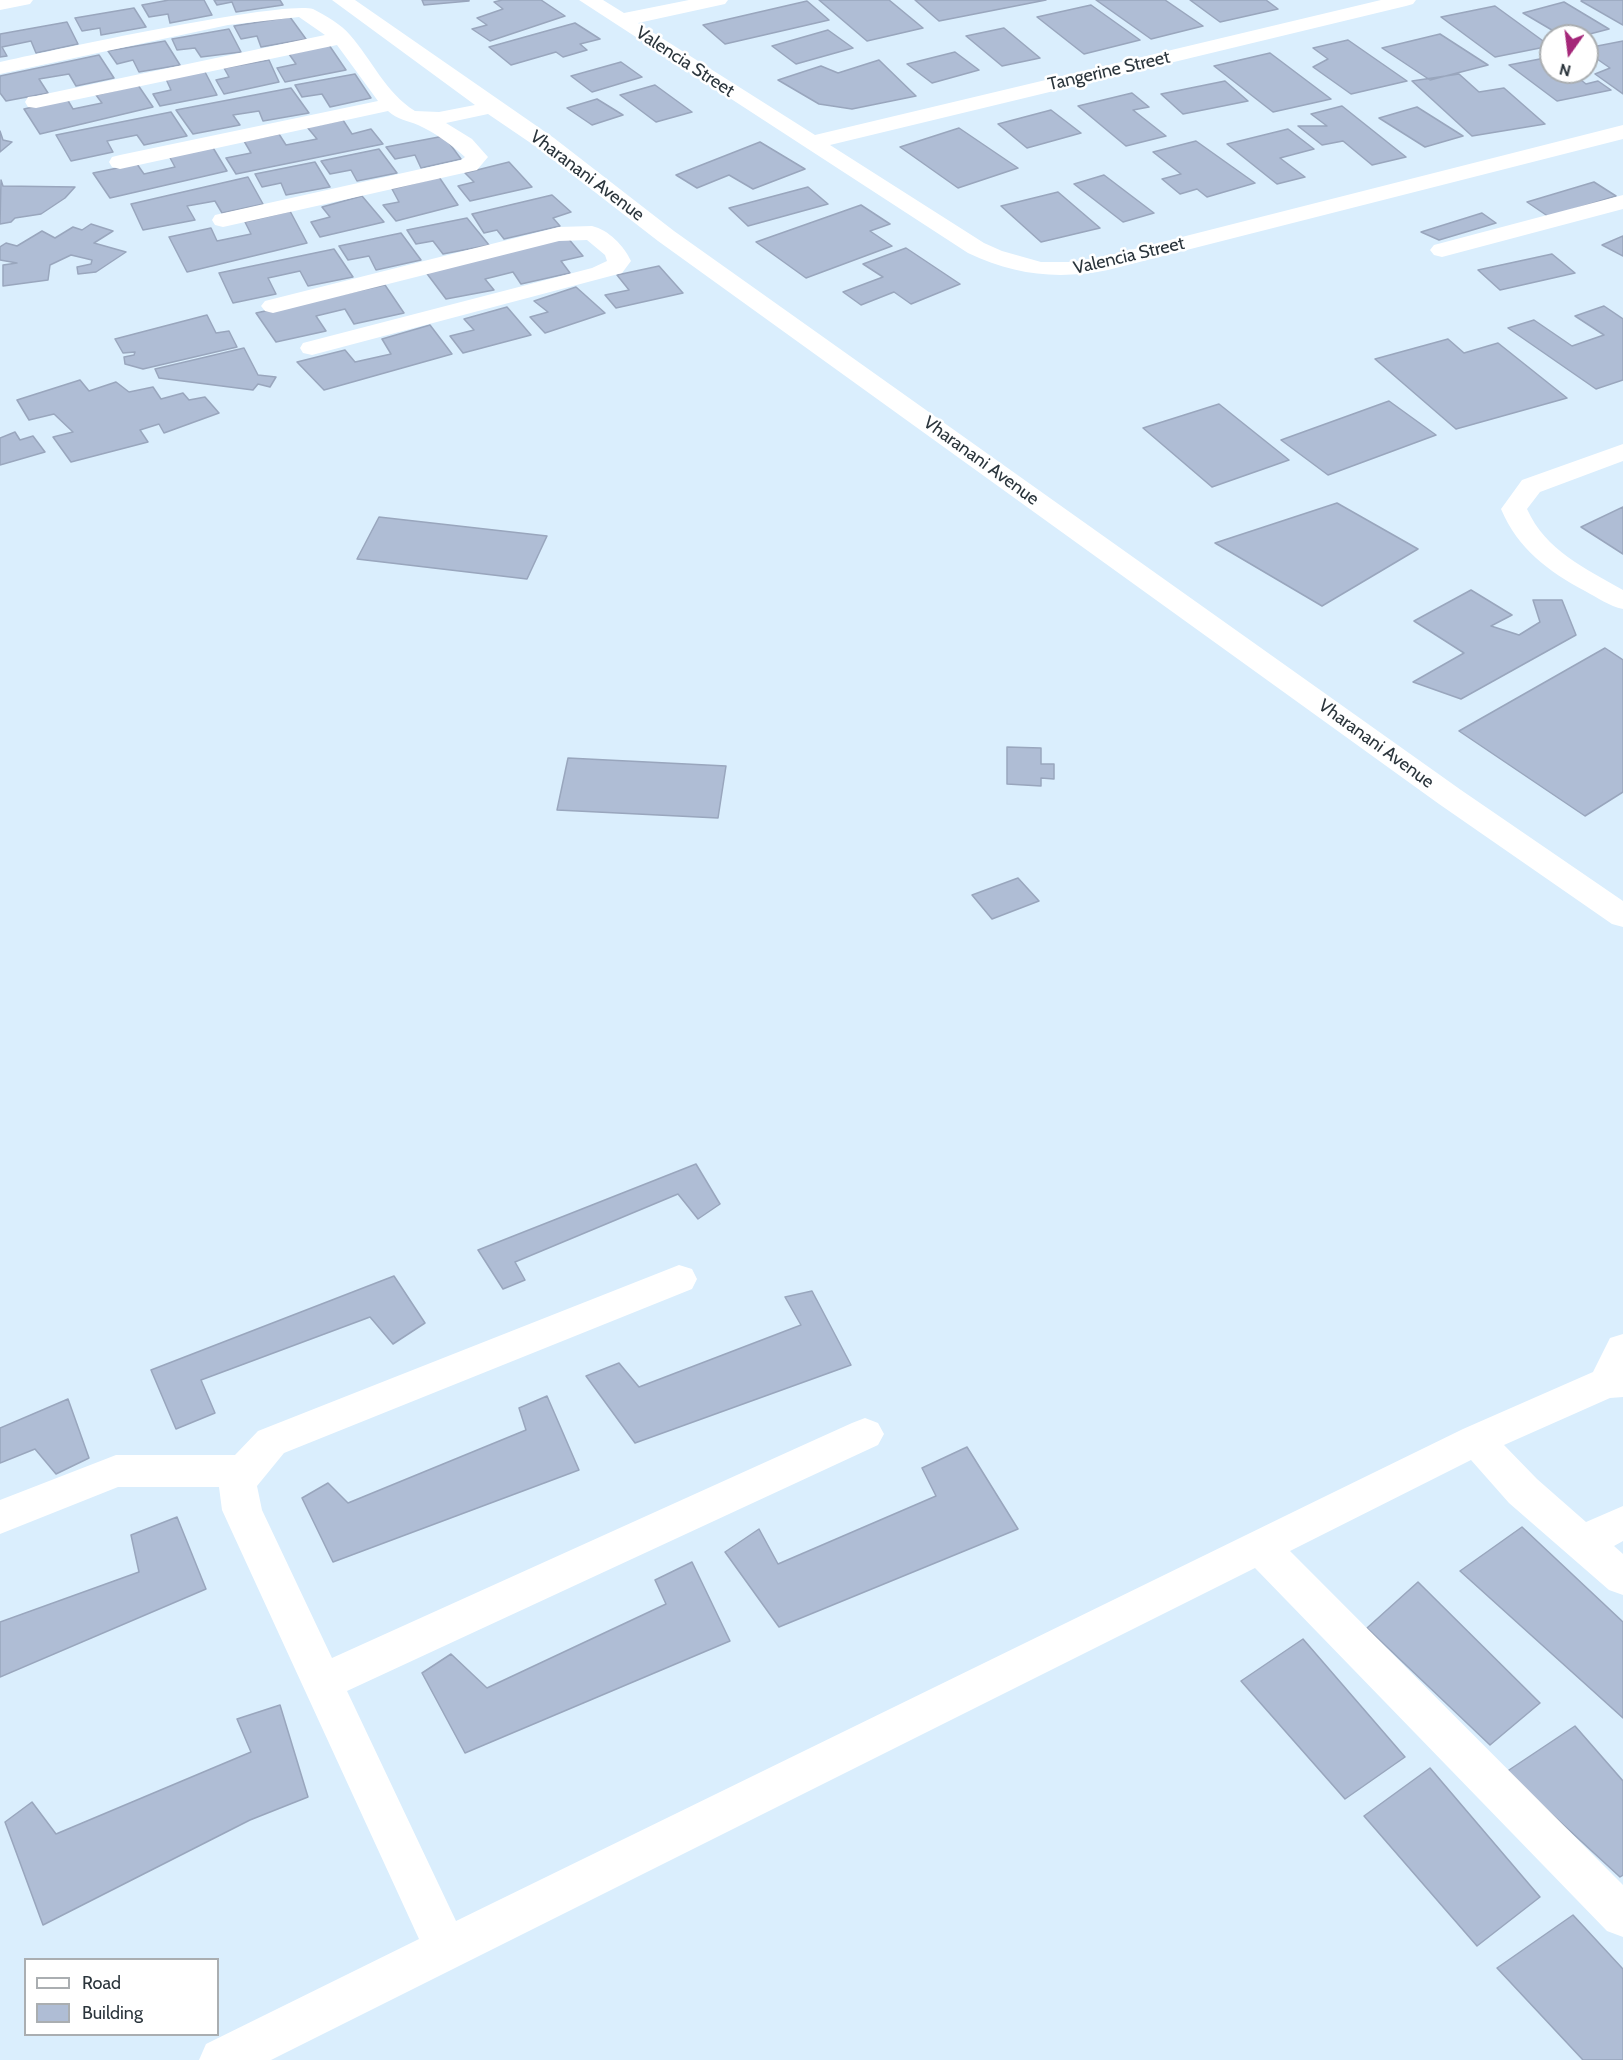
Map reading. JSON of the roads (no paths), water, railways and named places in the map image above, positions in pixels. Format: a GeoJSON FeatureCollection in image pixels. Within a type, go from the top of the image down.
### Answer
{"type":"FeatureCollection","features":[{"type":"Feature","properties":{"kind":"street"},"geometry":{"type":"LineString","coordinates":[[0,4],[23,0]]}},
{"type":"Feature","properties":{"kind":"street","name":"Vharanani Avenue"},"geometry":{"type":"LineString","coordinates":[[342,0],[546,143],[666,236],[1450,797],[1623,916]]}},
{"type":"Feature","properties":{"kind":"street","name":"Valencia Street"},"geometry":{"type":"LineString","coordinates":[[589,0],[976,248],[1015,265],[1038,270],[1055,271],[1108,263],[1623,132]]}},
{"type":"Feature","properties":{"kind":"street"},"geometry":{"type":"LineString","coordinates":[[621,20],[718,0]]}},
{"type":"Feature","properties":{"kind":"street","name":"Tangerine Street"},"geometry":{"type":"LineString","coordinates":[[811,142],[1406,0]]}},
{"type":"Feature","properties":{"kind":"street"},"geometry":{"type":"LineString","coordinates":[[0,68],[228,19],[291,10],[304,12],[342,38],[392,104],[404,114],[420,117],[492,107]]}},
{"type":"Feature","properties":{"kind":"street"},"geometry":{"type":"LineString","coordinates":[[36,102],[342,38]]}},
{"type":"Feature","properties":{"kind":"street"},"geometry":{"type":"LineString","coordinates":[[120,162],[392,104]]}},
{"type":"Feature","properties":{"kind":"street"},"geometry":{"type":"LineString","coordinates":[[222,220],[468,165],[477,157],[464,144],[420,117]]}},
{"type":"Feature","properties":{"kind":"street"},"geometry":{"type":"LineString","coordinates":[[1442,250],[1623,202]]}},
{"type":"Feature","properties":{"kind":"street"},"geometry":{"type":"LineString","coordinates":[[273,306],[559,234],[592,233],[615,252],[618,265],[608,270],[312,348]]}},
{"type":"Feature","properties":{"kind":"street"},"geometry":{"type":"LineString","coordinates":[[615,252],[666,236]]}},
{"type":"Feature","properties":{"kind":"street"},"geometry":{"type":"LineString","coordinates":[[1623,452],[1531,486],[1514,508],[1520,526],[1536,547],[1555,562],[1623,601]]}},
{"type":"Feature","properties":{"kind":"street"},"geometry":{"type":"LineString","coordinates":[[447,1951],[242,1510],[238,1486],[244,1471],[271,1442],[679,1279]]}},
{"type":"Feature","properties":{"kind":"street"},"geometry":{"type":"LineString","coordinates":[[222,2060],[447,1951],[1259,1546],[1617,1371]]}},
{"type":"Feature","properties":{"kind":"street"},"geometry":{"type":"LineString","coordinates":[[323,1682],[865,1434]]}},
{"type":"Feature","properties":{"kind":"street"},"geometry":{"type":"LineString","coordinates":[[1476,1440],[1523,1491],[1623,1578]]}},
{"type":"Feature","properties":{"kind":"street"},"geometry":{"type":"LineString","coordinates":[[0,1517],[116,1471],[147,1469],[244,1471]]}},
{"type":"Feature","properties":{"kind":"street"},"geometry":{"type":"LineString","coordinates":[[1582,1542],[1623,1523]]}},
{"type":"Feature","properties":{"kind":"street"},"geometry":{"type":"LineString","coordinates":[[1259,1546],[1623,1916]]}}]}
